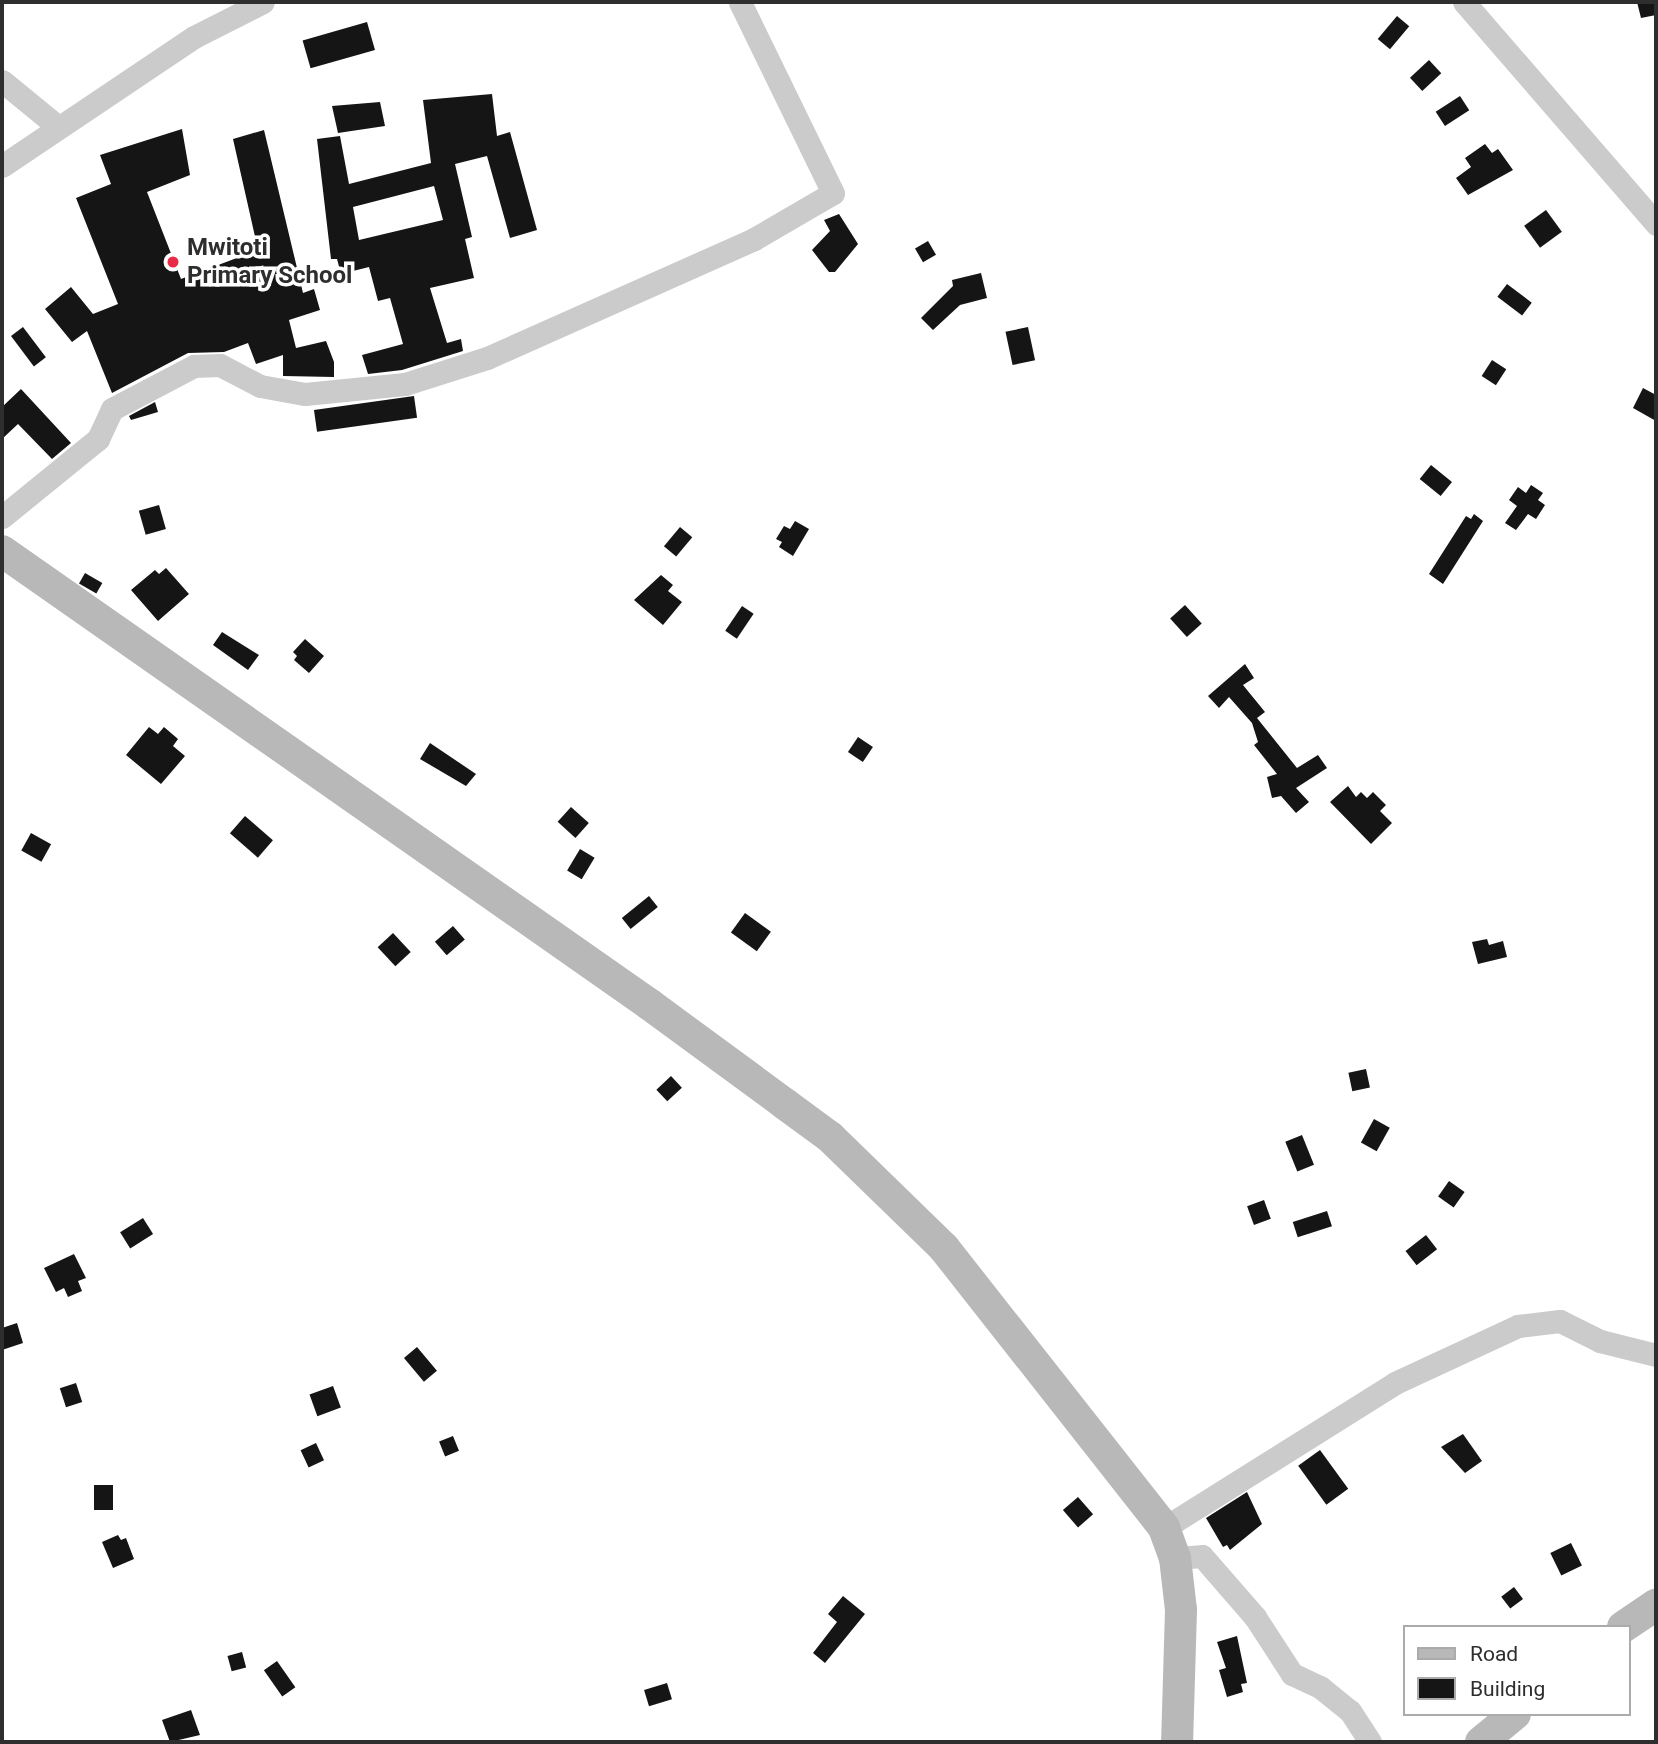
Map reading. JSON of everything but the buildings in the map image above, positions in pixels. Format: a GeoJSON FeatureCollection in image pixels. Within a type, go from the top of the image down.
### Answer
{"type":"FeatureCollection","features":[{"type":"Feature","properties":{"kind":"street"},"geometry":{"type":"LineString","coordinates":[[2,166],[57,126],[194,37],[263,2]]}},
{"type":"Feature","properties":{"kind":"street"},"geometry":{"type":"LineString","coordinates":[[2,517],[98,439],[112,409],[194,366],[220,365],[260,386],[305,394],[405,384],[487,358],[754,239],[833,193],[740,2]]}},
{"type":"Feature","properties":{"kind":"street"},"geometry":{"type":"LineString","coordinates":[[1464,2],[1656,224]]}},
{"type":"Feature","properties":{"kind":"street"},"geometry":{"type":"LineString","coordinates":[[2,81],[57,126]]}},
{"type":"Feature","properties":{"kind":"street"},"geometry":{"type":"LineString","coordinates":[[2,551],[649,1004],[830,1137],[944,1248],[1164,1528],[1175,1558],[1181,1610],[1177,1742]]}},
{"type":"Feature","properties":{"kind":"street"},"geometry":{"type":"LineString","coordinates":[[1164,1528],[1395,1383],[1518,1326],[1543,1320],[1560,1321],[1600,1341],[1656,1355]]}},
{"type":"Feature","properties":{"kind":"street"},"geometry":{"type":"LineString","coordinates":[[1175,1558],[1202,1556],[1255,1617],[1292,1674],[1320,1687],[1350,1711],[1370,1742]]}},
{"type":"Feature","properties":{"kind":"street"},"geometry":{"type":"LineString","coordinates":[[1626,1625],[1656,1605]]}},
{"type":"Feature","properties":{"kind":"street"},"geometry":{"type":"LineString","coordinates":[[1481,1742],[1513,1716]]}},
{"type":"Feature","properties":{"kind":"place","name":"Mwitoti Primary School"},"geometry":{"type":"Point","coordinates":[173,262]}}]}
